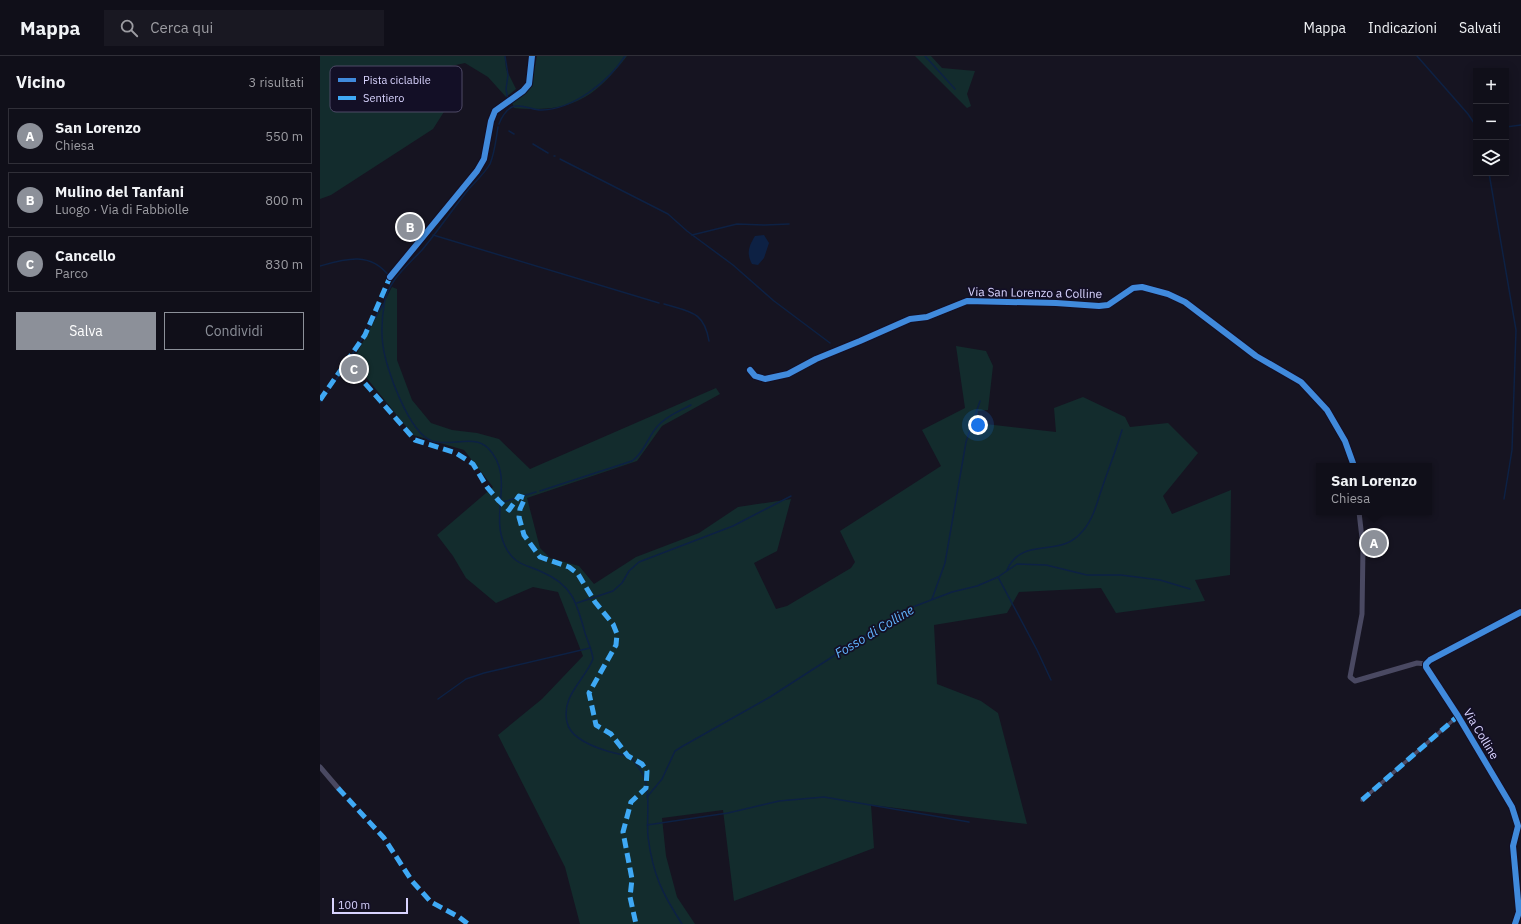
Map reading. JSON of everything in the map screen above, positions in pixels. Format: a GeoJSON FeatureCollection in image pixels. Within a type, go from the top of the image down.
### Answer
{"type":"FeatureCollection","features":[{"type":"Feature","properties":{"kind":"street"},"geometry":{"type":"LineString","coordinates":[[391,276],[477,170],[484,159],[491,121],[495,111],[529,84],[532,56]]}},
{"type":"Feature","properties":{"kind":"street","name":"Via San Lorenzo a Colline"},"geometry":{"type":"LineString","coordinates":[[750,370],[755,376],[765,379],[788,374],[816,359],[860,342],[910,318],[927,317],[967,301],[1072,303],[1099,306],[1108,305],[1133,288],[1142,287],[1168,294],[1185,302],[1256,356],[1301,382],[1327,410],[1346,442],[1353,463]]}},
{"type":"Feature","properties":{"kind":"street"},"geometry":{"type":"LineString","coordinates":[[1359,515],[1363,547],[1362,614],[1350,677],[1355,681],[1417,663],[1426,664],[1430,660],[1521,612]]}},
{"type":"Feature","properties":{"kind":"street","name":"Via Colline"},"geometry":{"type":"LineString","coordinates":[[1426,664],[1426,667],[1458,716],[1512,807],[1518,826],[1513,846],[1519,912],[1515,924]]}},
{"type":"Feature","properties":{"kind":"street"},"geometry":{"type":"LineString","coordinates":[[1362,800],[1458,716]]}},
{"type":"Feature","properties":{"kind":"street"},"geometry":{"type":"LineString","coordinates":[[320,767],[338,788]]}},
{"type":"Feature","properties":{"kind":"green space"},"geometry":{"type":"Polygon","coordinates":[[[320,56],[505,56],[506,69],[516,89],[506,97],[488,77],[465,63],[451,66],[330,66],[330,112],[444,112],[433,129],[331,195],[320,199],[320,56]]]}},
{"type":"Feature","properties":{"kind":"green space"},"geometry":{"type":"Polygon","coordinates":[[[537,56],[627,56],[603,83],[591,93],[579,100],[550,108],[514,108],[512,102],[531,86],[537,56]]]}},
{"type":"Feature","properties":{"kind":"green space"},"geometry":{"type":"Polygon","coordinates":[[[915,56],[931,56],[942,68],[975,71],[967,94],[971,106],[967,108],[915,56]]]}},
{"type":"Feature","properties":{"kind":"green space"},"geometry":{"type":"Polygon","coordinates":[[[392,287],[397,289],[397,360],[412,400],[431,423],[452,430],[477,433],[499,439],[530,469],[716,388],[720,394],[662,426],[637,461],[527,498],[540,548],[550,558],[579,566],[594,584],[636,557],[699,533],[738,507],[791,499],[777,551],[754,563],[776,609],[787,606],[851,568],[855,562],[840,531],[941,466],[922,430],[965,408],[956,346],[986,351],[993,366],[988,410],[978,411],[977,423],[1056,432],[1054,408],[1083,397],[1125,417],[1130,427],[1168,423],[1198,453],[1163,496],[1172,514],[1231,490],[1230,575],[1195,580],[1205,601],[1116,613],[1101,588],[1019,592],[1007,613],[934,625],[937,684],[981,701],[998,713],[1027,824],[871,805],[874,848],[734,901],[723,810],[662,818],[666,856],[677,897],[695,924],[580,924],[565,867],[498,735],[542,699],[583,656],[558,592],[533,587],[496,603],[466,578],[453,556],[437,535],[493,487],[464,450],[413,435],[361,371],[356,355],[392,287]]]}},
{"type":"Feature","properties":{"kind":"water"},"geometry":{"type":"Polygon","coordinates":[[[764,235],[769,243],[764,258],[758,265],[752,264],[749,256],[751,243],[755,236],[764,235]]]}},
{"type":"Feature","properties":{"kind":"waterway"},"geometry":{"type":"LineString","coordinates":[[505,56],[508,75],[506,89],[508,100]]}},
{"type":"Feature","properties":{"kind":"waterway"},"geometry":{"type":"LineString","coordinates":[[499,124],[504,114],[512,107],[524,106],[542,110],[566,105],[578,99],[590,92],[610,75],[625,56]]}},
{"type":"Feature","properties":{"kind":"waterway"},"geometry":{"type":"LineString","coordinates":[[925,56],[955,89]]}},
{"type":"Feature","properties":{"kind":"waterway"},"geometry":{"type":"LineString","coordinates":[[1417,56],[1473,122]]}},
{"type":"Feature","properties":{"kind":"waterway"},"geometry":{"type":"LineString","coordinates":[[1509,127],[1521,125]]}},
{"type":"Feature","properties":{"kind":"waterway"},"geometry":{"type":"LineString","coordinates":[[498,127],[493,155],[488,167],[468,190],[422,250],[398,275],[389,289],[384,305],[382,320],[382,341],[385,356],[400,399],[415,426],[423,436],[432,441],[446,443],[469,441],[476,442],[488,448],[496,459],[500,471],[501,534],[508,552],[520,563],[542,572],[561,583],[572,596],[576,604],[593,659],[574,689],[567,704],[566,713],[569,728],[573,733],[589,744],[630,757],[641,771],[648,795],[648,837],[653,862],[659,883],[682,924]]}},
{"type":"Feature","properties":{"kind":"waterway"},"geometry":{"type":"LineString","coordinates":[[509,131],[514,134]]}},
{"type":"Feature","properties":{"kind":"waterway"},"geometry":{"type":"LineString","coordinates":[[533,144],[548,153]]}},
{"type":"Feature","properties":{"kind":"waterway"},"geometry":{"type":"LineString","coordinates":[[560,159],[668,214],[687,231],[733,265],[774,301],[830,343]]}},
{"type":"Feature","properties":{"kind":"waterway"},"geometry":{"type":"LineString","coordinates":[[1490,176],[1516,330],[1512,450],[1504,499]]}},
{"type":"Feature","properties":{"kind":"waterway"},"geometry":{"type":"LineString","coordinates":[[692,235],[737,224],[789,224]]}},
{"type":"Feature","properties":{"kind":"waterway"},"geometry":{"type":"LineString","coordinates":[[433,235],[659,303]]}},
{"type":"Feature","properties":{"kind":"waterway"},"geometry":{"type":"LineString","coordinates":[[320,266],[348,259],[365,260],[382,268],[389,276]]}},
{"type":"Feature","properties":{"kind":"waterway"},"geometry":{"type":"LineString","coordinates":[[664,304],[688,311],[699,318],[704,324],[709,341]]}},
{"type":"Feature","properties":{"kind":"waterway"},"geometry":{"type":"LineString","coordinates":[[350,358],[383,305]]}},
{"type":"Feature","properties":{"kind":"waterway"},"geometry":{"type":"LineString","coordinates":[[320,402],[342,371]]}},
{"type":"Feature","properties":{"kind":"waterway"},"geometry":{"type":"LineString","coordinates":[[932,599],[945,563],[966,442],[980,401]]}},
{"type":"Feature","properties":{"kind":"waterway"},"geometry":{"type":"LineString","coordinates":[[540,491],[632,461],[640,454],[653,432],[660,424],[672,415],[691,405]]}},
{"type":"Feature","properties":{"kind":"waterway"},"geometry":{"type":"LineString","coordinates":[[1007,570],[1013,560],[1021,554],[1030,550],[1059,546],[1069,542],[1078,536],[1086,527],[1094,511],[1122,430]]}},
{"type":"Feature","properties":{"kind":"waterway"},"geometry":{"type":"LineString","coordinates":[[500,503],[536,492]]}},
{"type":"Feature","properties":{"kind":"waterway"},"geometry":{"type":"LineString","coordinates":[[577,603],[613,591],[622,583],[629,571],[639,562],[733,526],[791,496]]}},
{"type":"Feature","properties":{"kind":"waterway","name":"Fosso di Colline"},"geometry":{"type":"LineString","coordinates":[[647,797],[662,779],[675,751],[770,697],[905,610],[952,592],[977,586],[998,577],[1017,564],[1046,565],[1087,575],[1121,575],[1160,580],[1190,589]]}},
{"type":"Feature","properties":{"kind":"waterway"},"geometry":{"type":"LineString","coordinates":[[998,577],[1037,650],[1051,680]]}},
{"type":"Feature","properties":{"kind":"waterway"},"geometry":{"type":"LineString","coordinates":[[438,699],[466,679],[484,673],[590,648]]}},
{"type":"Feature","properties":{"kind":"waterway"},"geometry":{"type":"LineString","coordinates":[[647,825],[728,813],[779,801],[824,797],[969,822]]}},
{"type":"Feature","properties":{"kind":"marked path"},"geometry":{"type":"LineString","coordinates":[[320,400],[365,335],[390,277]]}},
{"type":"Feature","properties":{"kind":"marked path"},"geometry":{"type":"LineString","coordinates":[[350,358],[355,372],[415,440],[456,453],[473,464],[487,487],[509,510],[519,496],[525,498],[520,509],[519,517],[524,535],[540,557],[569,567],[578,574],[595,602],[613,624],[617,634],[616,645],[589,693],[596,725],[611,734],[628,756],[642,764],[647,771],[646,788],[631,802],[623,832],[632,879],[630,897],[636,924]]}},
{"type":"Feature","properties":{"kind":"marked path"},"geometry":{"type":"LineString","coordinates":[[1362,800],[1458,716]]}},
{"type":"Feature","properties":{"kind":"marked path"},"geometry":{"type":"LineString","coordinates":[[338,788],[384,838],[412,881],[431,902],[459,917],[468,924]]}},
{"type":"Feature","properties":{"kind":"cycle path"},"geometry":{"type":"LineString","coordinates":[[390,277],[477,171],[484,159],[491,121],[495,111],[523,91],[529,84],[532,56]]}},
{"type":"Feature","properties":{"kind":"cycle path"},"geometry":{"type":"LineString","coordinates":[[750,370],[755,376],[765,379],[788,374],[816,359],[910,319],[927,317],[967,301],[1056,303],[1099,306],[1108,305],[1133,288],[1142,287],[1168,294],[1185,302],[1256,356],[1301,382],[1327,410],[1345,441],[1353,463]]}},
{"type":"Feature","properties":{"kind":"cycle path"},"geometry":{"type":"LineString","coordinates":[[1515,924],[1519,912],[1513,846],[1518,826],[1512,807],[1458,716],[1426,667],[1426,664],[1430,660],[1521,612]]}},
{"type":"Feature","properties":{"kind":"place","name":"Mulino del Tanfani"},"geometry":{"type":"Point","coordinates":[410,227]}},
{"type":"Feature","properties":{"kind":"place","name":"Cancello"},"geometry":{"type":"Point","coordinates":[354,369]}},
{"type":"Feature","properties":{"kind":"place","name":"San Lorenzo"},"geometry":{"type":"Point","coordinates":[1374,543]}}]}
